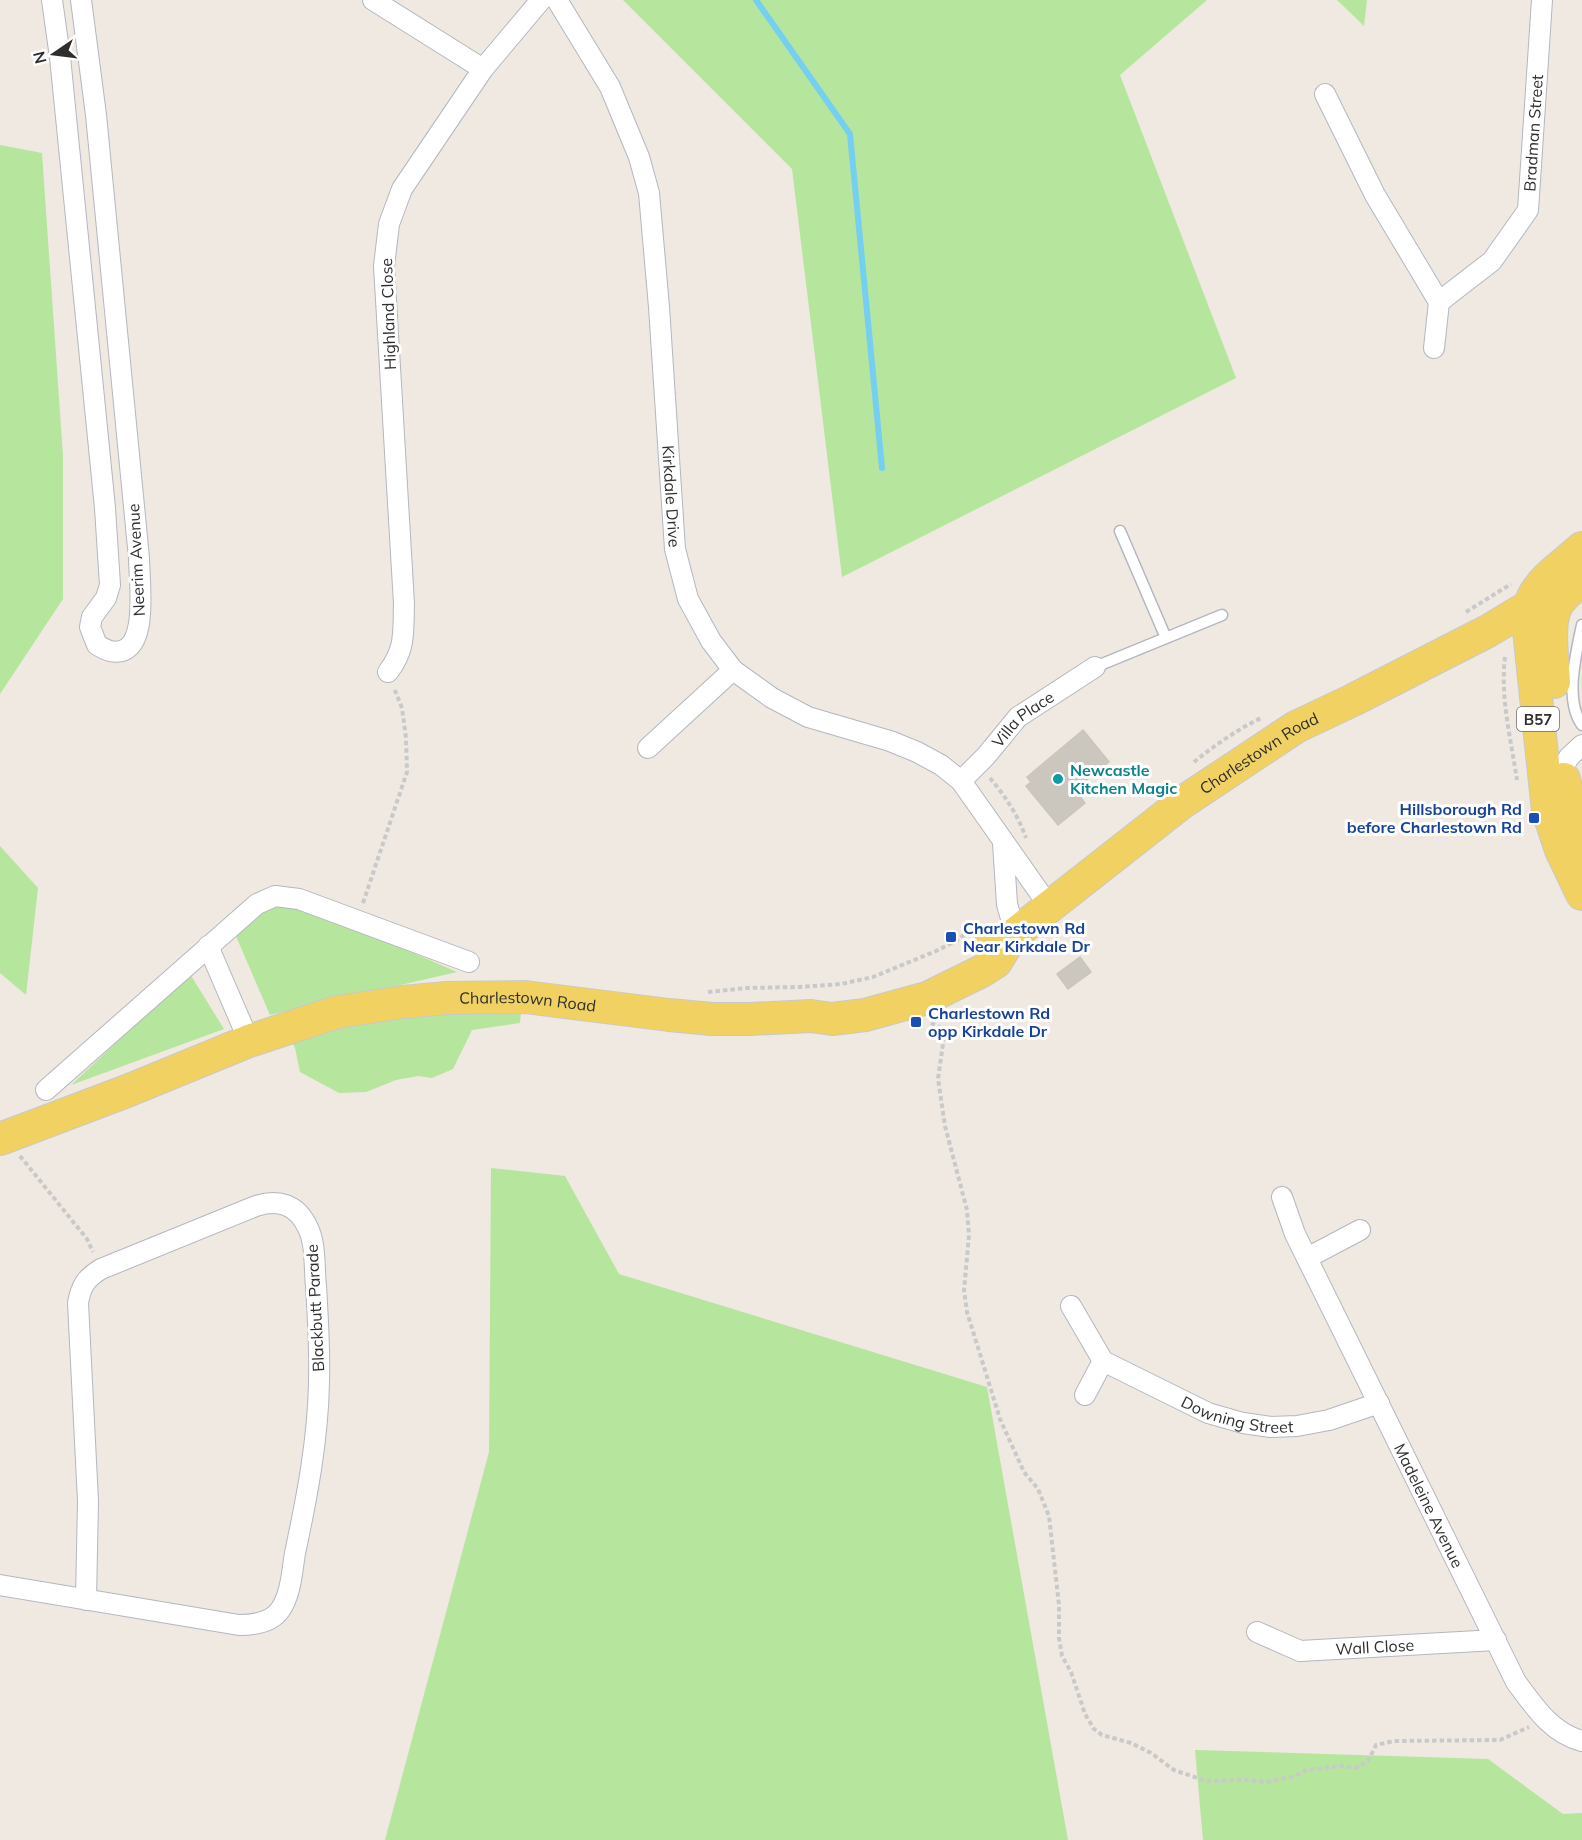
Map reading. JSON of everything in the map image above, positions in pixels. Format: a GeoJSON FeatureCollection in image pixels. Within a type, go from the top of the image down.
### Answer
{"type":"FeatureCollection","features":[{"type":"Feature","properties":{"kind":"main road","name":"Charlestown Road"},"geometry":{"type":"LineString","coordinates":[[1559,596],[1534,596],[1545,581],[1582,548]]}},
{"type":"Feature","properties":{"kind":"main road","name":"Charlestown Road"},"geometry":{"type":"LineString","coordinates":[[10,1147],[127,1091],[249,1041],[337,1012],[447,998],[525,997],[712,1019],[811,1016],[832,1019],[865,1015],[927,998],[996,962],[1013,935],[1049,906],[1183,802],[1296,727],[1559,596]]}},
{"type":"Feature","properties":{"kind":"main road","name":"B57"},"geometry":{"type":"LineString","coordinates":[[1559,596],[1553,616],[1552,641],[1555,702],[1562,770],[1573,820],[1568,836],[1568,867],[1582,894]]}},
{"type":"Feature","properties":{"kind":"main road","name":"B57"},"geometry":{"type":"LineString","coordinates":[[1559,596],[1528,621],[1545,791],[1568,836]]}},
{"type":"Feature","properties":{"kind":"street","name":"Neerim Avenue"},"geometry":{"type":"LineString","coordinates":[[52,0],[105,508],[110,585],[106,598],[92,617],[90,627],[98,645],[110,651],[123,651],[131,647],[137,637],[139,625],[138,558],[96,115],[81,0]]}},
{"type":"Feature","properties":{"kind":"street"},"geometry":{"type":"LineString","coordinates":[[373,0],[483,69]]}},
{"type":"Feature","properties":{"kind":"street","name":"Highland Close"},"geometry":{"type":"LineString","coordinates":[[388,672],[399,659],[404,604],[384,266],[389,224],[402,189],[483,69],[541,0]]}},
{"type":"Feature","properties":{"kind":"street","name":"Kirkdale Drive"},"geometry":{"type":"LineString","coordinates":[[557,0],[610,87],[627,123],[649,193],[675,549],[688,599],[711,641],[733,670],[772,698],[808,717],[908,748],[941,765],[961,781],[1049,906]]}},
{"type":"Feature","properties":{"kind":"street","name":"Bradman Street"},"geometry":{"type":"LineString","coordinates":[[1439,302],[1492,261],[1528,210],[1542,0]]}},
{"type":"Feature","properties":{"kind":"street"},"geometry":{"type":"LineString","coordinates":[[1326,94],[1375,195],[1439,302],[1434,348]]}},
{"type":"Feature","properties":{"kind":"street","name":"Villa Place"},"geometry":{"type":"LineString","coordinates":[[961,781],[986,756],[1018,717],[1095,667]]}},
{"type":"Feature","properties":{"kind":"street"},"geometry":{"type":"LineString","coordinates":[[648,748],[733,670]]}},
{"type":"Feature","properties":{"kind":"street"},"geometry":{"type":"LineString","coordinates":[[1562,770],[1569,758],[1582,745]]}},
{"type":"Feature","properties":{"kind":"street"},"geometry":{"type":"LineString","coordinates":[[1003,841],[1007,904],[1013,935]]}},
{"type":"Feature","properties":{"kind":"street"},"geometry":{"type":"LineString","coordinates":[[46,1090],[257,904],[275,896],[299,899],[469,963]]}},
{"type":"Feature","properties":{"kind":"street"},"geometry":{"type":"LineString","coordinates":[[208,946],[249,1041]]}},
{"type":"Feature","properties":{"kind":"street","name":"Madeleine Avenue"},"geometry":{"type":"LineString","coordinates":[[1282,1197],[1295,1234],[1516,1682],[1543,1718],[1576,1740]]}},
{"type":"Feature","properties":{"kind":"street","name":"Blackbutt Parade"},"geometry":{"type":"LineString","coordinates":[[0,1585],[239,1625],[255,1625],[278,1613],[287,1595],[308,1493],[316,1433],[319,1382],[319,1329],[313,1246],[303,1218],[287,1205],[276,1202],[256,1206],[101,1269],[84,1283],[78,1303],[88,1501],[86,1599]]}},
{"type":"Feature","properties":{"kind":"street"},"geometry":{"type":"LineString","coordinates":[[1307,1258],[1360,1230]]}},
{"type":"Feature","properties":{"kind":"street"},"geometry":{"type":"LineString","coordinates":[[1071,1305],[1103,1361],[1084,1395]]}},
{"type":"Feature","properties":{"kind":"street","name":"Downing Street"},"geometry":{"type":"LineString","coordinates":[[1103,1361],[1208,1413],[1243,1423],[1271,1427],[1298,1426],[1329,1420],[1379,1403]]}},
{"type":"Feature","properties":{"kind":"street","name":"Wall Close"},"geometry":{"type":"LineString","coordinates":[[1257,1632],[1300,1651],[1496,1640]]}},
{"type":"Feature","properties":{"kind":"lane"},"geometry":{"type":"LineString","coordinates":[[1120,531],[1166,638]]}},
{"type":"Feature","properties":{"kind":"lane"},"geometry":{"type":"LineString","coordinates":[[1095,667],[1222,615]]}},
{"type":"Feature","properties":{"kind":"lane"},"geometry":{"type":"LineString","coordinates":[[1582,626],[1575,660],[1573,696],[1576,717],[1582,725]]}},
{"type":"Feature","properties":{"kind":"path"},"geometry":{"type":"LineString","coordinates":[[357,920],[407,772],[402,708],[388,672]]}},
{"type":"Feature","properties":{"kind":"path"},"geometry":{"type":"LineString","coordinates":[[989,777],[1006,796],[1028,843]]}},
{"type":"Feature","properties":{"kind":"path"},"geometry":{"type":"LineString","coordinates":[[702,994],[736,988],[841,984],[873,977],[936,951],[956,941],[976,926]]}},
{"type":"Feature","properties":{"kind":"path"},"geometry":{"type":"LineString","coordinates":[[945,1030],[938,1079],[945,1126],[967,1210],[969,1235],[964,1290],[967,1312],[1000,1419],[1024,1472],[1038,1489],[1049,1516],[1062,1656],[1071,1672],[1085,1714],[1094,1729],[1102,1735],[1131,1743],[1151,1753],[1174,1770],[1206,1781],[1266,1782],[1295,1776],[1307,1770],[1343,1766],[1356,1768],[1368,1761],[1376,1745],[1394,1741],[1500,1740],[1543,1718]]}},
{"type":"Feature","properties":{"kind":"path"},"geometry":{"type":"LineString","coordinates":[[10,1147],[87,1239],[101,1269]]}},
{"type":"Feature","properties":{"kind":"green space"},"geometry":{"type":"Polygon","coordinates":[[[623,0],[1207,0],[1120,75],[1236,378],[842,577],[792,169],[623,0]]]}},
{"type":"Feature","properties":{"kind":"green space"},"geometry":{"type":"Polygon","coordinates":[[[1337,0],[1367,0],[1364,26],[1337,0]]]}},
{"type":"Feature","properties":{"kind":"green space"},"geometry":{"type":"Polygon","coordinates":[[[0,145],[42,153],[63,456],[63,599],[0,694],[0,145]]]}},
{"type":"Feature","properties":{"kind":"green space"},"geometry":{"type":"Polygon","coordinates":[[[0,846],[38,888],[26,995],[0,973],[0,846]]]}},
{"type":"Feature","properties":{"kind":"green space"},"geometry":{"type":"Polygon","coordinates":[[[285,897],[457,972],[270,1015],[232,927],[285,897]]]}},
{"type":"Feature","properties":{"kind":"green space"},"geometry":{"type":"Polygon","coordinates":[[[190,974],[224,1029],[71,1085],[190,974]]]}},
{"type":"Feature","properties":{"kind":"green space"},"geometry":{"type":"Polygon","coordinates":[[[517,1008],[521,1013],[520,1023],[472,1030],[453,1069],[432,1078],[418,1076],[396,1080],[366,1092],[339,1093],[300,1072],[291,1040],[340,1019],[517,1008]]]}},
{"type":"Feature","properties":{"kind":"green space"},"geometry":{"type":"Polygon","coordinates":[[[491,1168],[565,1176],[619,1274],[987,1387],[1068,1840],[385,1840],[489,1452],[491,1168]]]}},
{"type":"Feature","properties":{"kind":"green space"},"geometry":{"type":"Polygon","coordinates":[[[1195,1750],[1488,1759],[1563,1814],[1582,1813],[1582,1840],[1203,1840],[1195,1750]]]}},
{"type":"Feature","properties":{"kind":"building","name":"Newcastle Kitchen Magic"},"geometry":{"type":"Polygon","coordinates":[[[1083,730],[1109,762],[1084,782],[1089,787],[1079,795],[1085,803],[1058,825],[1026,786],[1031,782],[1027,777],[1083,730]]]}},
{"type":"Feature","properties":{"kind":"building"},"geometry":{"type":"Polygon","coordinates":[[[1080,957],[1091,972],[1068,989],[1057,974],[1080,957]]]}},
{"type":"Feature","properties":{"kind":"waterway"},"geometry":{"type":"LineString","coordinates":[[756,0],[850,134],[882,468]]}},
{"type":"Feature","properties":{"kind":"place","name":"Newcastle Kitchen Magic"},"geometry":{"type":"Point","coordinates":[1058,779]}},
{"type":"Feature","properties":{"kind":"place","name":"Hillsborough Rd before Charlestown Rd"},"geometry":{"type":"Point","coordinates":[1534,818]}},
{"type":"Feature","properties":{"kind":"place","name":"Charlestown Rd Near Kirkdale Dr"},"geometry":{"type":"Point","coordinates":[951,937]}},
{"type":"Feature","properties":{"kind":"place","name":"Charlestown Rd opp Kirkdale Dr"},"geometry":{"type":"Point","coordinates":[916,1022]}}]}
